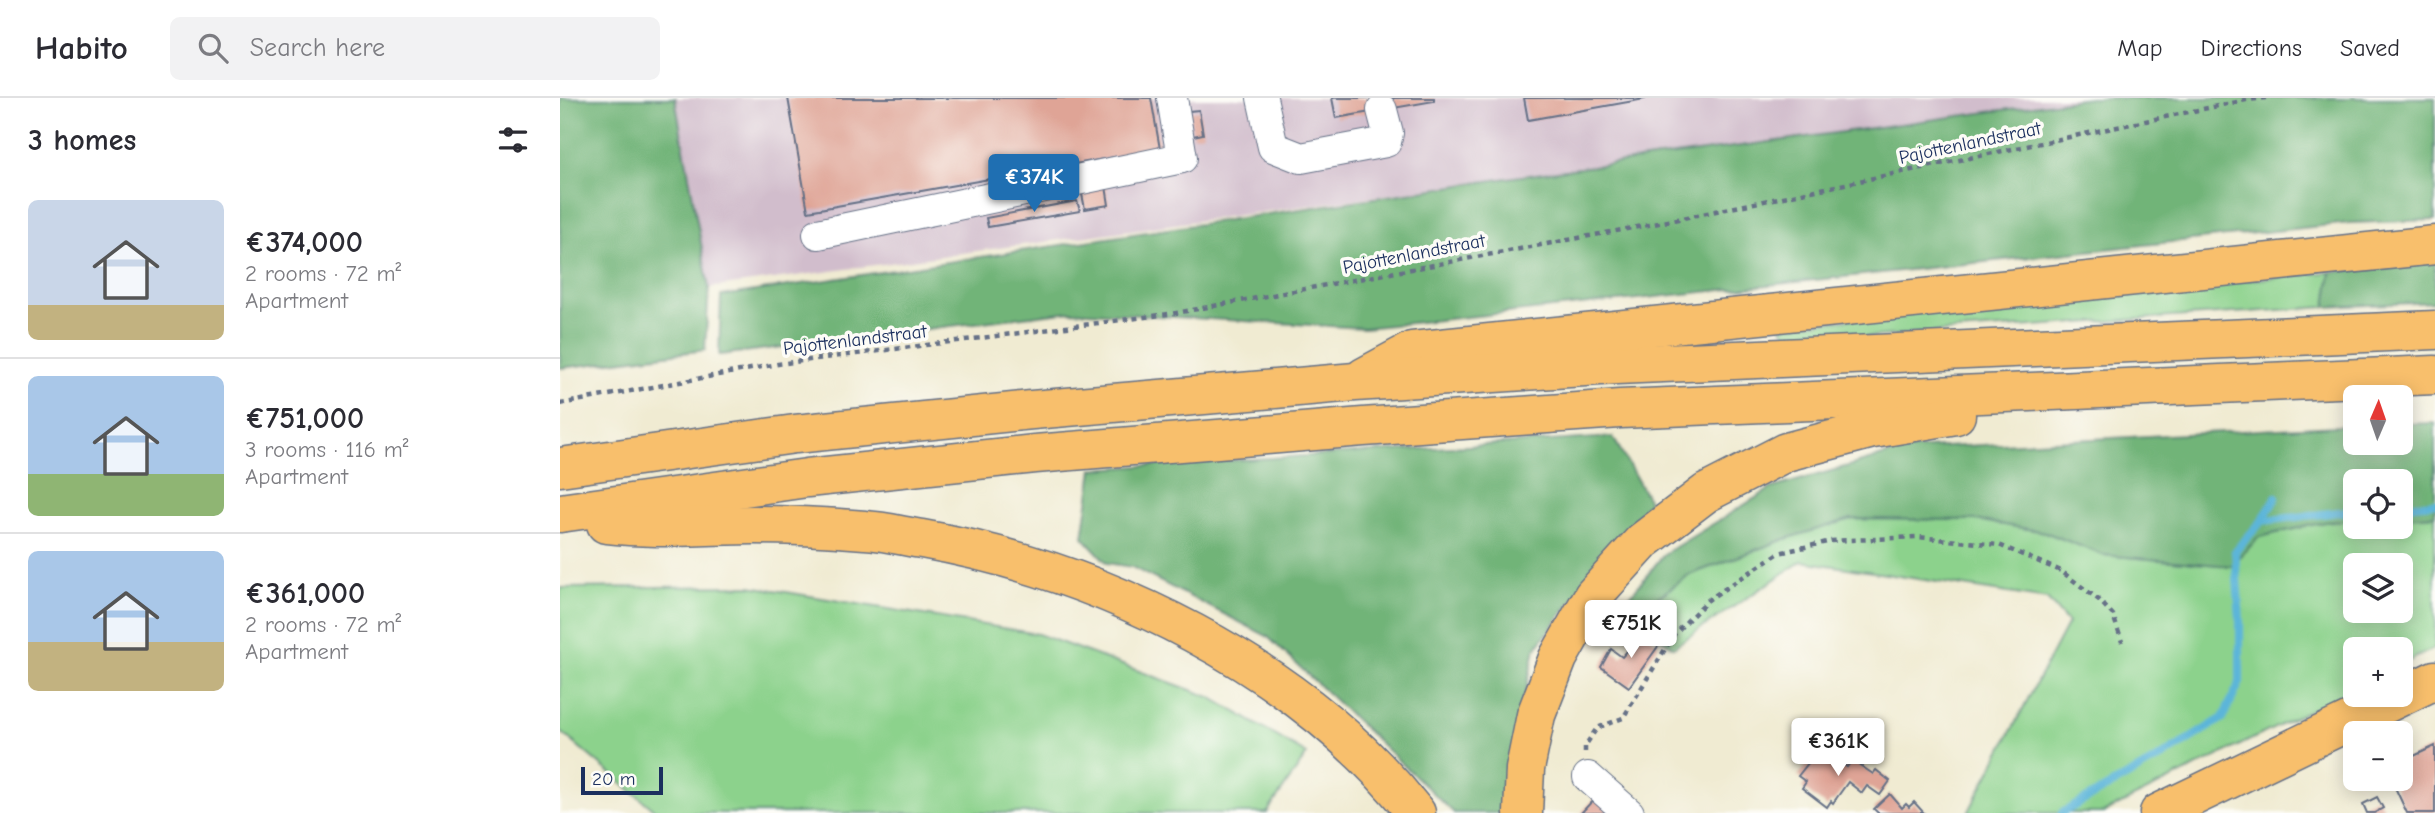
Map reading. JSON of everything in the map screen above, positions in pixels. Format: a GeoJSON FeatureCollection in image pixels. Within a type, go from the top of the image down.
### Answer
{"type":"FeatureCollection","features":[{"type":"Feature","properties":{"kind":"main road"},"geometry":{"type":"LineString","coordinates":[[1355,382],[1412,351],[2435,245]]}},
{"type":"Feature","properties":{"kind":"main road"},"geometry":{"type":"LineString","coordinates":[[560,467],[808,432],[1355,382],[1630,364],[2435,330]]}},
{"type":"Feature","properties":{"kind":"main road"},"geometry":{"type":"LineString","coordinates":[[560,513],[847,474],[1035,454],[1349,428],[1620,409],[2435,375]]}},
{"type":"Feature","properties":{"kind":"main road"},"geometry":{"type":"LineString","coordinates":[[1523,813],[1525,769],[1536,715],[1558,658],[1593,596],[1643,541],[1706,494],[1786,453],[1872,429],[1957,415],[2034,391]]}},
{"type":"Feature","properties":{"kind":"main road"},"geometry":{"type":"LineString","coordinates":[[560,519],[631,527],[756,524],[867,530],[964,547],[1038,568],[1116,596],[1207,640],[1266,676],[1341,735],[1403,796],[1416,813]]}},
{"type":"Feature","properties":{"kind":"main road"},"geometry":{"type":"LineString","coordinates":[[2159,813],[2435,680]]}},
{"type":"Feature","properties":{"kind":"lane"},"geometry":{"type":"LineString","coordinates":[[818,234],[1182,158],[1171,98]]}},
{"type":"Feature","properties":{"kind":"lane"},"geometry":{"type":"LineString","coordinates":[[1262,98],[1273,147],[1301,158],[1386,142],[1388,133],[1382,110]]}},
{"type":"Feature","properties":{"kind":"lane"},"geometry":{"type":"LineString","coordinates":[[1588,777],[1629,813]]}},
{"type":"Feature","properties":{"kind":"path","name":"Pajottenlandstraat"},"geometry":{"type":"LineString","coordinates":[[560,404],[778,364],[1175,313],[1659,223],[2246,100],[2268,98]]}},
{"type":"Feature","properties":{"kind":"path"},"geometry":{"type":"LineString","coordinates":[[1588,777],[1585,746],[1597,728],[1623,719],[1675,633],[1708,600],[1779,553],[1831,541],[1917,537],[1999,545],[2062,571],[2099,600],[2113,615],[2122,642]]}},
{"type":"Feature","properties":{"kind":"shaded area"},"geometry":{"type":"Polygon","coordinates":[[[675,98],[2090,98],[709,288],[675,98]]]}},
{"type":"Feature","properties":{"kind":"green space"},"geometry":{"type":"Polygon","coordinates":[[[560,98],[675,98],[709,288],[705,350],[560,368],[560,98]]]}},
{"type":"Feature","properties":{"kind":"green space"},"geometry":{"type":"Polygon","coordinates":[[[2090,98],[2435,98],[2435,220],[2350,223],[1364,328],[1071,311],[719,355],[721,296],[1514,177],[2090,98]]]}},
{"type":"Feature","properties":{"kind":"green space"},"geometry":{"type":"Polygon","coordinates":[[[2435,262],[2435,302],[2326,307],[2331,272],[2435,262]]]}},
{"type":"Feature","properties":{"kind":"green space"},"geometry":{"type":"Polygon","coordinates":[[[2331,272],[2326,307],[1786,342],[1786,334],[1781,326],[2331,272]]]}},
{"type":"Feature","properties":{"kind":"green space"},"geometry":{"type":"Polygon","coordinates":[[[2435,423],[2435,515],[2413,516],[2413,469],[2343,469],[2343,521],[2325,522],[2259,537],[2231,566],[2103,555],[2045,532],[1976,520],[1851,519],[1785,539],[1689,575],[1632,616],[1627,600],[1664,554],[1772,488],[1907,449],[2343,426],[2343,455],[2413,455],[2413,424],[2435,423]]]}},
{"type":"Feature","properties":{"kind":"green space"},"geometry":{"type":"Polygon","coordinates":[[[1613,437],[1649,501],[1535,649],[1502,813],[1454,813],[1267,636],[1132,567],[1107,563],[1083,537],[1093,469],[1613,437]]]}},
{"type":"Feature","properties":{"kind":"green space"},"geometry":{"type":"Polygon","coordinates":[[[2435,515],[2435,648],[2413,659],[2413,637],[2343,637],[2343,694],[2103,813],[1968,813],[2068,623],[2047,599],[1802,561],[1673,647],[1632,616],[1689,575],[1785,539],[1851,519],[1976,520],[2045,532],[2103,555],[2231,566],[2259,537],[2325,522],[2343,521],[2343,539],[2413,539],[2413,516],[2435,515]]]}},
{"type":"Feature","properties":{"kind":"green space"},"geometry":{"type":"Polygon","coordinates":[[[750,586],[1038,634],[1210,697],[1307,754],[1267,813],[658,813],[560,731],[560,588],[750,586]]]}},
{"type":"Feature","properties":{"kind":"building"},"geometry":{"type":"Polygon","coordinates":[[[788,98],[1151,98],[1160,149],[808,211],[788,98]]]}},
{"type":"Feature","properties":{"kind":"building"},"geometry":{"type":"Polygon","coordinates":[[[1332,98],[1434,98],[1434,101],[1336,118],[1332,98]]]}},
{"type":"Feature","properties":{"kind":"building"},"geometry":{"type":"Polygon","coordinates":[[[1524,98],[1645,98],[1645,99],[1528,120],[1524,98]]]}},
{"type":"Feature","properties":{"kind":"building"},"geometry":{"type":"Polygon","coordinates":[[[1199,110],[1203,134],[1193,136],[1189,111],[1199,110]]]}},
{"type":"Feature","properties":{"kind":"building"},"geometry":{"type":"Polygon","coordinates":[[[1106,186],[1109,205],[1085,209],[1081,189],[1106,186]]]}},
{"type":"Feature","properties":{"kind":"building"},"geometry":{"type":"Polygon","coordinates":[[[1077,201],[1080,211],[988,227],[986,218],[1077,201]]]}},
{"type":"Feature","properties":{"kind":"building"},"geometry":{"type":"Polygon","coordinates":[[[1644,632],[1659,645],[1629,687],[1601,667],[1611,649],[1622,657],[1644,632]]]}},
{"type":"Feature","properties":{"kind":"building"},"geometry":{"type":"Polygon","coordinates":[[[2435,746],[2435,813],[2407,813],[2397,791],[2413,791],[2413,756],[2435,746]]]}},
{"type":"Feature","properties":{"kind":"building"},"geometry":{"type":"Polygon","coordinates":[[[1820,748],[1847,767],[1852,760],[1873,774],[1876,770],[1890,781],[1880,795],[1867,786],[1862,793],[1848,782],[1827,807],[1802,788],[1806,782],[1798,776],[1820,748]]]}},
{"type":"Feature","properties":{"kind":"building"},"geometry":{"type":"Polygon","coordinates":[[[1890,794],[1902,808],[1906,804],[1909,807],[1914,802],[1924,813],[1878,813],[1874,809],[1890,794]]]}},
{"type":"Feature","properties":{"kind":"building"},"geometry":{"type":"Polygon","coordinates":[[[1596,797],[1613,813],[1581,813],[1596,797]]]}},
{"type":"Feature","properties":{"kind":"building"},"geometry":{"type":"Polygon","coordinates":[[[2377,797],[2383,808],[2367,813],[2363,804],[2377,797]]]}},
{"type":"Feature","properties":{"kind":"waterway"},"geometry":{"type":"LineString","coordinates":[[2062,813],[2223,718],[2240,682],[2240,620],[2235,551],[2262,521],[2276,497]]}},
{"type":"Feature","properties":{"kind":"waterway"},"geometry":{"type":"LineString","coordinates":[[2413,505],[2435,503]]}},
{"type":"Feature","properties":{"kind":"waterway"},"geometry":{"type":"LineString","coordinates":[[2262,521],[2343,512]]}}]}
